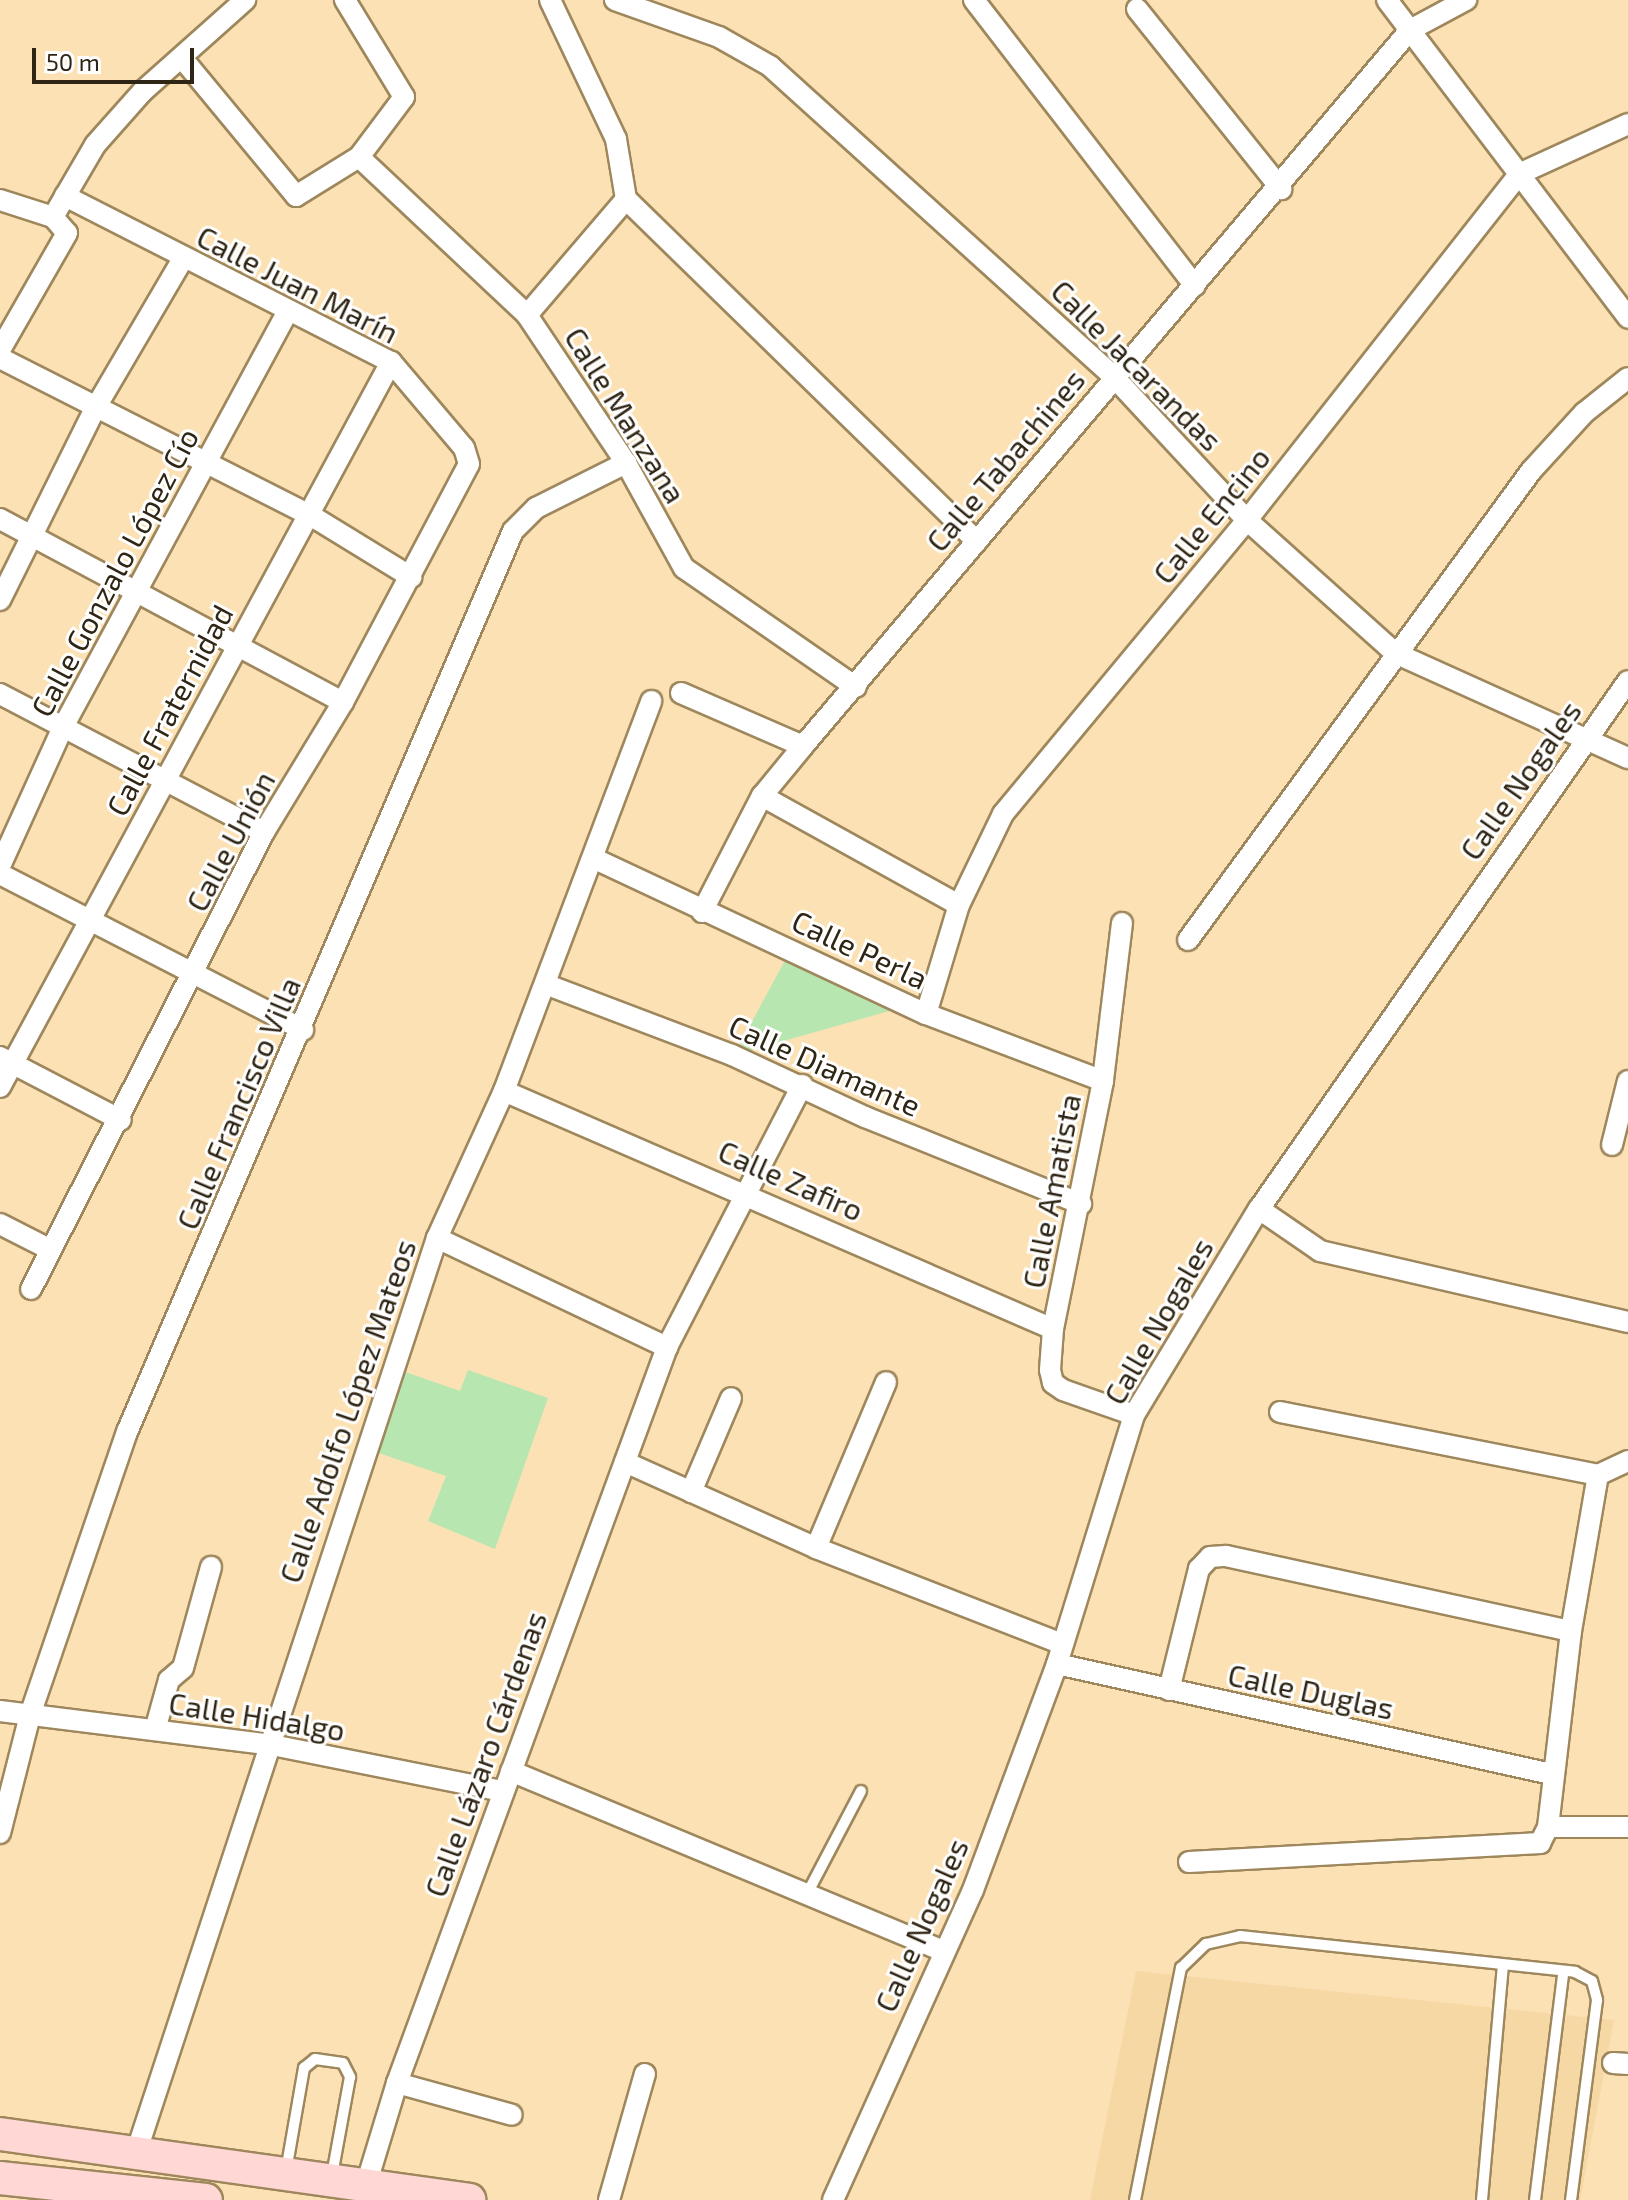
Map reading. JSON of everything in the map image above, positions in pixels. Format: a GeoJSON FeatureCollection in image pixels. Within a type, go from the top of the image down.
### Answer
{"type":"FeatureCollection","features":[{"type":"Feature","properties":{"kind":"main road"},"geometry":{"type":"LineString","coordinates":[[2,2134],[332,2177],[469,2200]]}},
{"type":"Feature","properties":{"kind":"main road"},"geometry":{"type":"LineString","coordinates":[[0,2178],[206,2200]]}},
{"type":"Feature","properties":{"kind":"street"},"geometry":{"type":"LineString","coordinates":[[182,58],[296,196],[359,157],[404,97],[345,0]]}},
{"type":"Feature","properties":{"kind":"street"},"geometry":{"type":"LineString","coordinates":[[550,0],[616,139],[626,199],[977,541]]}},
{"type":"Feature","properties":{"kind":"street","name":"Calle Jacarandas"},"geometry":{"type":"LineString","coordinates":[[615,0],[719,37],[770,66],[1113,376],[1247,520],[1395,653],[1628,758]]}},
{"type":"Feature","properties":{"kind":"street"},"geometry":{"type":"LineString","coordinates":[[974,0],[1195,286]]}},
{"type":"Feature","properties":{"kind":"street"},"geometry":{"type":"LineString","coordinates":[[1387,0],[1628,318]]}},
{"type":"Feature","properties":{"kind":"street","name":"Calle Tabachines"},"geometry":{"type":"LineString","coordinates":[[702,912],[762,796],[803,746],[856,687],[1113,376],[1281,189],[1410,30],[1466,0]]}},
{"type":"Feature","properties":{"kind":"street"},"geometry":{"type":"LineString","coordinates":[[53,217],[95,145],[143,91],[182,58],[233,4]]}},
{"type":"Feature","properties":{"kind":"street"},"geometry":{"type":"LineString","coordinates":[[1137,9],[1281,189]]}},
{"type":"Feature","properties":{"kind":"street","name":"Calle Encino"},"geometry":{"type":"LineString","coordinates":[[926,1014],[959,905],[1003,814],[1247,520],[1519,174],[1628,124]]}},
{"type":"Feature","properties":{"kind":"street","name":"Calle Manzana"},"geometry":{"type":"LineString","coordinates":[[359,157],[527,315],[626,463],[684,568],[856,687]]}},
{"type":"Feature","properties":{"kind":"street","name":"Calle Juan Marín"},"geometry":{"type":"LineString","coordinates":[[65,196],[183,259],[391,362],[464,448],[469,464]]}},
{"type":"Feature","properties":{"kind":"street"},"geometry":{"type":"LineString","coordinates":[[527,315],[626,199]]}},
{"type":"Feature","properties":{"kind":"street"},"geometry":{"type":"LineString","coordinates":[[0,200],[53,217],[67,233],[0,350]]}},
{"type":"Feature","properties":{"kind":"street"},"geometry":{"type":"LineString","coordinates":[[0,600],[96,407],[183,259]]}},
{"type":"Feature","properties":{"kind":"street","name":"Calle Gonzalo López Cío"},"geometry":{"type":"LineString","coordinates":[[0,866],[63,727],[288,311]]}},
{"type":"Feature","properties":{"kind":"street"},"geometry":{"type":"LineString","coordinates":[[0,358],[310,515],[411,577]]}},
{"type":"Feature","properties":{"kind":"street","name":"Calle Fraternidad"},"geometry":{"type":"LineString","coordinates":[[0,1087],[6,1061],[91,921],[391,362]]}},
{"type":"Feature","properties":{"kind":"street"},"geometry":{"type":"LineString","coordinates":[[1188,940],[1531,471],[1584,413],[1628,378]]}},
{"type":"Feature","properties":{"kind":"street","name":"Calle Francisco Villa"},"geometry":{"type":"LineString","coordinates":[[0,1833],[30,1715],[127,1432],[303,1030],[513,531],[536,508],[626,463]]}},
{"type":"Feature","properties":{"kind":"street","name":"Calle Unión"},"geometry":{"type":"LineString","coordinates":[[31,1289],[196,974],[264,832],[343,702],[469,464]]}},
{"type":"Feature","properties":{"kind":"street"},"geometry":{"type":"LineString","coordinates":[[0,519],[343,702]]}},
{"type":"Feature","properties":{"kind":"street","name":"Calle Nogales"},"geometry":{"type":"LineString","coordinates":[[833,2200],[973,1890],[1057,1664],[1134,1415],[1259,1209],[1628,681]]}},
{"type":"Feature","properties":{"kind":"street"},"geometry":{"type":"LineString","coordinates":[[681,693],[803,746]]}},
{"type":"Feature","properties":{"kind":"street"},"geometry":{"type":"LineString","coordinates":[[0,694],[264,832]]}},
{"type":"Feature","properties":{"kind":"street","name":"Calle Adolfo López Mateos"},"geometry":{"type":"LineString","coordinates":[[136,2153],[272,1745],[305,1628],[437,1238],[504,1091],[595,859],[651,701]]}},
{"type":"Feature","properties":{"kind":"street"},"geometry":{"type":"LineString","coordinates":[[762,796],[959,905]]}},
{"type":"Feature","properties":{"kind":"street","name":"Calle Perla"},"geometry":{"type":"LineString","coordinates":[[595,859],[702,912],[926,1014],[1103,1081]]}},
{"type":"Feature","properties":{"kind":"street"},"geometry":{"type":"LineString","coordinates":[[0,874],[303,1030]]}},
{"type":"Feature","properties":{"kind":"street","name":"Calle Amatista"},"geometry":{"type":"LineString","coordinates":[[1122,923],[1103,1081],[1081,1204],[1053,1329],[1053,1383],[1134,1415]]}},
{"type":"Feature","properties":{"kind":"street","name":"Calle Diamante"},"geometry":{"type":"LineString","coordinates":[[545,984],[802,1085],[865,1117],[1081,1204]]}},
{"type":"Feature","properties":{"kind":"street"},"geometry":{"type":"LineString","coordinates":[[6,1061],[121,1120]]}},
{"type":"Feature","properties":{"kind":"street"},"geometry":{"type":"LineString","coordinates":[[1612,1145],[1628,1081]]}},
{"type":"Feature","properties":{"kind":"street","name":"Calle Lázaro Cárdenas"},"geometry":{"type":"LineString","coordinates":[[366,2185],[397,2083],[667,1347],[744,1192],[802,1085]]}},
{"type":"Feature","properties":{"kind":"street","name":"Calle Zafiro"},"geometry":{"type":"LineString","coordinates":[[504,1091],[744,1192],[1053,1329]]}},
{"type":"Feature","properties":{"kind":"street"},"geometry":{"type":"LineString","coordinates":[[1259,1209],[1320,1251],[1628,1322]]}},
{"type":"Feature","properties":{"kind":"street"},"geometry":{"type":"LineString","coordinates":[[0,1224],[51,1250]]}},
{"type":"Feature","properties":{"kind":"street"},"geometry":{"type":"LineString","coordinates":[[437,1238],[667,1347]]}},
{"type":"Feature","properties":{"kind":"street"},"geometry":{"type":"LineString","coordinates":[[816,1548],[886,1382]]}},
{"type":"Feature","properties":{"kind":"street"},"geometry":{"type":"LineString","coordinates":[[691,1492],[731,1398]]}},
{"type":"Feature","properties":{"kind":"street"},"geometry":{"type":"LineString","coordinates":[[1280,1412],[1598,1475],[1628,1461]]}},
{"type":"Feature","properties":{"kind":"street"},"geometry":{"type":"LineString","coordinates":[[625,1462],[816,1548],[1062,1644]]}},
{"type":"Feature","properties":{"kind":"street"},"geometry":{"type":"LineString","coordinates":[[1544,1835],[1571,1631],[1598,1475]]}},
{"type":"Feature","properties":{"kind":"street"},"geometry":{"type":"LineString","coordinates":[[1169,1690],[1199,1569],[1210,1557],[1226,1556],[1571,1631]]}},
{"type":"Feature","properties":{"kind":"street"},"geometry":{"type":"LineString","coordinates":[[155,1730],[169,1680],[183,1668],[211,1567]]}},
{"type":"Feature","properties":{"kind":"street","name":"Calle Duglas"},"geometry":{"type":"LineString","coordinates":[[1057,1664],[1551,1774]]}},
{"type":"Feature","properties":{"kind":"street","name":"Calle Hidalgo"},"geometry":{"type":"LineString","coordinates":[[0,1711],[272,1745],[503,1791]]}},
{"type":"Feature","properties":{"kind":"street"},"geometry":{"type":"LineString","coordinates":[[511,1771],[808,1892],[943,1951]]}},
{"type":"Feature","properties":{"kind":"street"},"geometry":{"type":"LineString","coordinates":[[1189,1862],[1628,1827]]}},
{"type":"Feature","properties":{"kind":"street"},"geometry":{"type":"LineString","coordinates":[[609,2200],[645,2074]]}},
{"type":"Feature","properties":{"kind":"street"},"geometry":{"type":"LineString","coordinates":[[397,2083],[512,2115]]}},
{"type":"Feature","properties":{"kind":"lane"},"geometry":{"type":"LineString","coordinates":[[808,1892],[861,1791]]}},
{"type":"Feature","properties":{"kind":"lane"},"geometry":{"type":"LineString","coordinates":[[1135,2200],[1181,1968],[1206,1944],[1240,1936],[1563,1974],[1575,1972],[1592,1981],[1597,2000],[1571,2200]]}},
{"type":"Feature","properties":{"kind":"lane"},"geometry":{"type":"LineString","coordinates":[[1482,2200],[1503,1965]]}},
{"type":"Feature","properties":{"kind":"lane"},"geometry":{"type":"LineString","coordinates":[[1535,2200],[1563,1974]]}},
{"type":"Feature","properties":{"kind":"lane"},"geometry":{"type":"LineString","coordinates":[[286,2171],[304,2068],[315,2059],[343,2063],[350,2077],[332,2177]]}},
{"type":"Feature","properties":{"kind":"shaded area"},"geometry":{"type":"Polygon","coordinates":[[[1136,1971],[1614,2020],[1580,2200],[1090,2200],[1136,1971]]]}},
{"type":"Feature","properties":{"kind":"green space"},"geometry":{"type":"Polygon","coordinates":[[[791,949],[907,1006],[734,1055],[791,949]]]}},
{"type":"Feature","properties":{"kind":"green space"},"geometry":{"type":"Polygon","coordinates":[[[394,1368],[460,1391],[468,1370],[548,1398],[495,1549],[428,1521],[446,1476],[367,1449],[394,1368]]]}}]}
